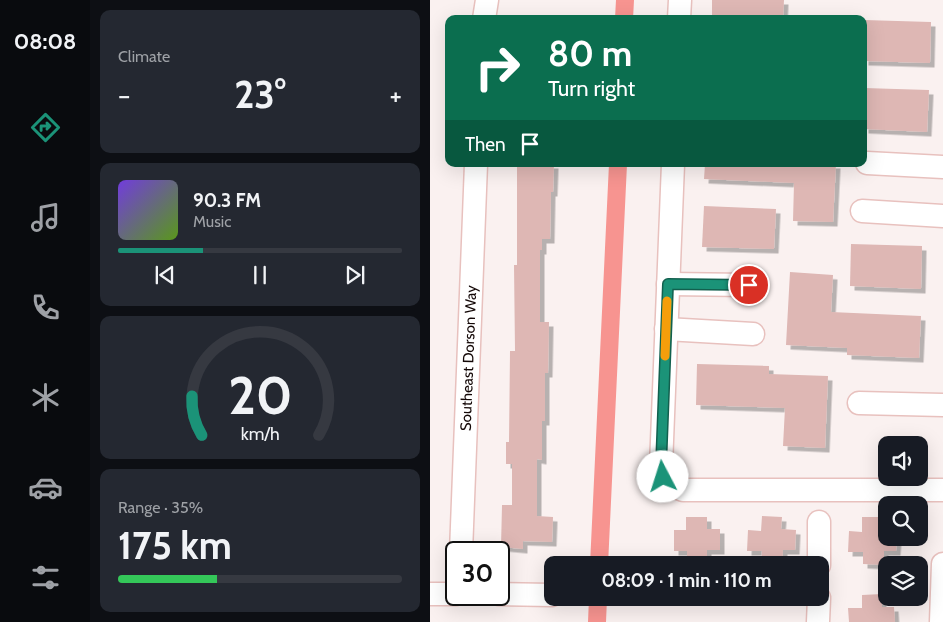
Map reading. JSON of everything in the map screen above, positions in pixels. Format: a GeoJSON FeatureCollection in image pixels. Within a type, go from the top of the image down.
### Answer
{"type":"FeatureCollection","features":[{"type":"Feature","properties":{"kind":"street"},"geometry":{"type":"LineString","coordinates":[[485,15],[487,0]]}},
{"type":"Feature","properties":{"kind":"street"},"geometry":{"type":"LineString","coordinates":[[679,15],[680,0]]}},
{"type":"Feature","properties":{"kind":"street"},"geometry":{"type":"LineString","coordinates":[[867,163],[943,167]]}},
{"type":"Feature","properties":{"kind":"street","name":"Southeast Dorson Way"},"geometry":{"type":"LineString","coordinates":[[462,541],[476,167]]}},
{"type":"Feature","properties":{"kind":"street"},"geometry":{"type":"LineString","coordinates":[[673,167],[661,466],[663,477],[671,486],[683,490],[943,490]]}},
{"type":"Feature","properties":{"kind":"street"},"geometry":{"type":"LineString","coordinates":[[862,211],[943,216]]}},
{"type":"Feature","properties":{"kind":"street"},"geometry":{"type":"LineString","coordinates":[[668,284],[749,285]]}},
{"type":"Feature","properties":{"kind":"street"},"geometry":{"type":"LineString","coordinates":[[666,329],[753,334]]}},
{"type":"Feature","properties":{"kind":"street"},"geometry":{"type":"LineString","coordinates":[[859,403],[943,405]]}},
{"type":"Feature","properties":{"kind":"street"},"geometry":{"type":"LineString","coordinates":[[819,522],[819,556]]}},
{"type":"Feature","properties":{"kind":"street"},"geometry":{"type":"LineString","coordinates":[[942,608],[943,564]]}},
{"type":"Feature","properties":{"kind":"street"},"geometry":{"type":"LineString","coordinates":[[430,594],[445,594]]}},
{"type":"Feature","properties":{"kind":"street"},"geometry":{"type":"LineString","coordinates":[[510,594],[544,595]]}},
{"type":"Feature","properties":{"kind":"street"},"geometry":{"type":"LineString","coordinates":[[818,622],[819,606]]}},
{"type":"Feature","properties":{"kind":"building"},"geometry":{"type":"Polygon","coordinates":[[[712,0],[784,0],[783,15],[712,15],[712,0]]]}},
{"type":"Feature","properties":{"kind":"building"},"geometry":{"type":"Polygon","coordinates":[[[867,20],[931,22],[930,63],[867,61],[867,20]]]}},
{"type":"Feature","properties":{"kind":"building"},"geometry":{"type":"Polygon","coordinates":[[[867,88],[929,90],[927,132],[867,129],[867,88]]]}},
{"type":"Feature","properties":{"kind":"building"},"geometry":{"type":"Polygon","coordinates":[[[517,167],[554,167],[553,192],[551,192],[550,239],[542,239],[542,250],[540,250],[540,322],[549,322],[548,373],[545,373],[545,421],[542,421],[542,460],[537,459],[537,516],[553,517],[552,542],[523,541],[523,549],[510,548],[510,541],[501,541],[502,505],[512,505],[512,464],[506,464],[506,442],[509,442],[510,351],[515,351],[514,265],[517,265],[517,167]]]}},
{"type":"Feature","properties":{"kind":"building"},"geometry":{"type":"Polygon","coordinates":[[[705,167],[836,167],[833,222],[793,221],[794,183],[704,179],[705,167]]]}},
{"type":"Feature","properties":{"kind":"building"},"geometry":{"type":"Polygon","coordinates":[[[704,206],[776,209],[774,249],[702,247],[704,206]]]}},
{"type":"Feature","properties":{"kind":"building"},"geometry":{"type":"Polygon","coordinates":[[[851,244],[922,246],[921,289],[850,286],[851,244]]]}},
{"type":"Feature","properties":{"kind":"building"},"geometry":{"type":"Polygon","coordinates":[[[790,272],[833,275],[831,312],[921,316],[919,358],[847,355],[847,348],[786,345],[790,272]]]}},
{"type":"Feature","properties":{"kind":"building"},"geometry":{"type":"Polygon","coordinates":[[[697,364],[769,366],[769,374],[828,376],[825,448],[783,446],[785,408],[696,405],[697,364]]]}},
{"type":"Feature","properties":{"kind":"building"},"geometry":{"type":"Polygon","coordinates":[[[762,516],[782,517],[781,529],[796,530],[795,550],[783,550],[783,556],[762,556],[762,551],[747,551],[748,530],[761,531],[762,516]]]}},
{"type":"Feature","properties":{"kind":"building"},"geometry":{"type":"Polygon","coordinates":[[[686,517],[707,517],[707,529],[720,529],[720,550],[707,550],[707,556],[687,556],[687,551],[674,551],[674,530],[686,530],[686,517]]]}},
{"type":"Feature","properties":{"kind":"building"},"geometry":{"type":"Polygon","coordinates":[[[862,517],[878,517],[878,546],[896,546],[896,551],[884,551],[884,556],[878,556],[878,565],[863,564],[863,552],[848,552],[849,531],[862,532],[862,517]]]}},
{"type":"Feature","properties":{"kind":"building"},"geometry":{"type":"Polygon","coordinates":[[[878,594],[878,606],[894,607],[895,622],[849,622],[848,608],[862,608],[862,595],[878,594]]]}},
{"type":"Feature","properties":{"kind":"waterway"},"geometry":{"type":"LineString","coordinates":[[624,15],[625,0]]}},
{"type":"Feature","properties":{"kind":"waterway"},"geometry":{"type":"LineString","coordinates":[[599,556],[618,167]]}},
{"type":"Feature","properties":{"kind":"waterway"},"geometry":{"type":"LineString","coordinates":[[597,622],[598,606]]}},
{"type":"Feature","properties":{"kind":"slow traffic"},"geometry":{"type":"LineString","coordinates":[[665,356],[667,301]]}},
{"type":"Feature","properties":{"kind":"route"},"geometry":{"type":"LineString","coordinates":[[663,477],[661,466],[668,284],[749,285]]}}]}
